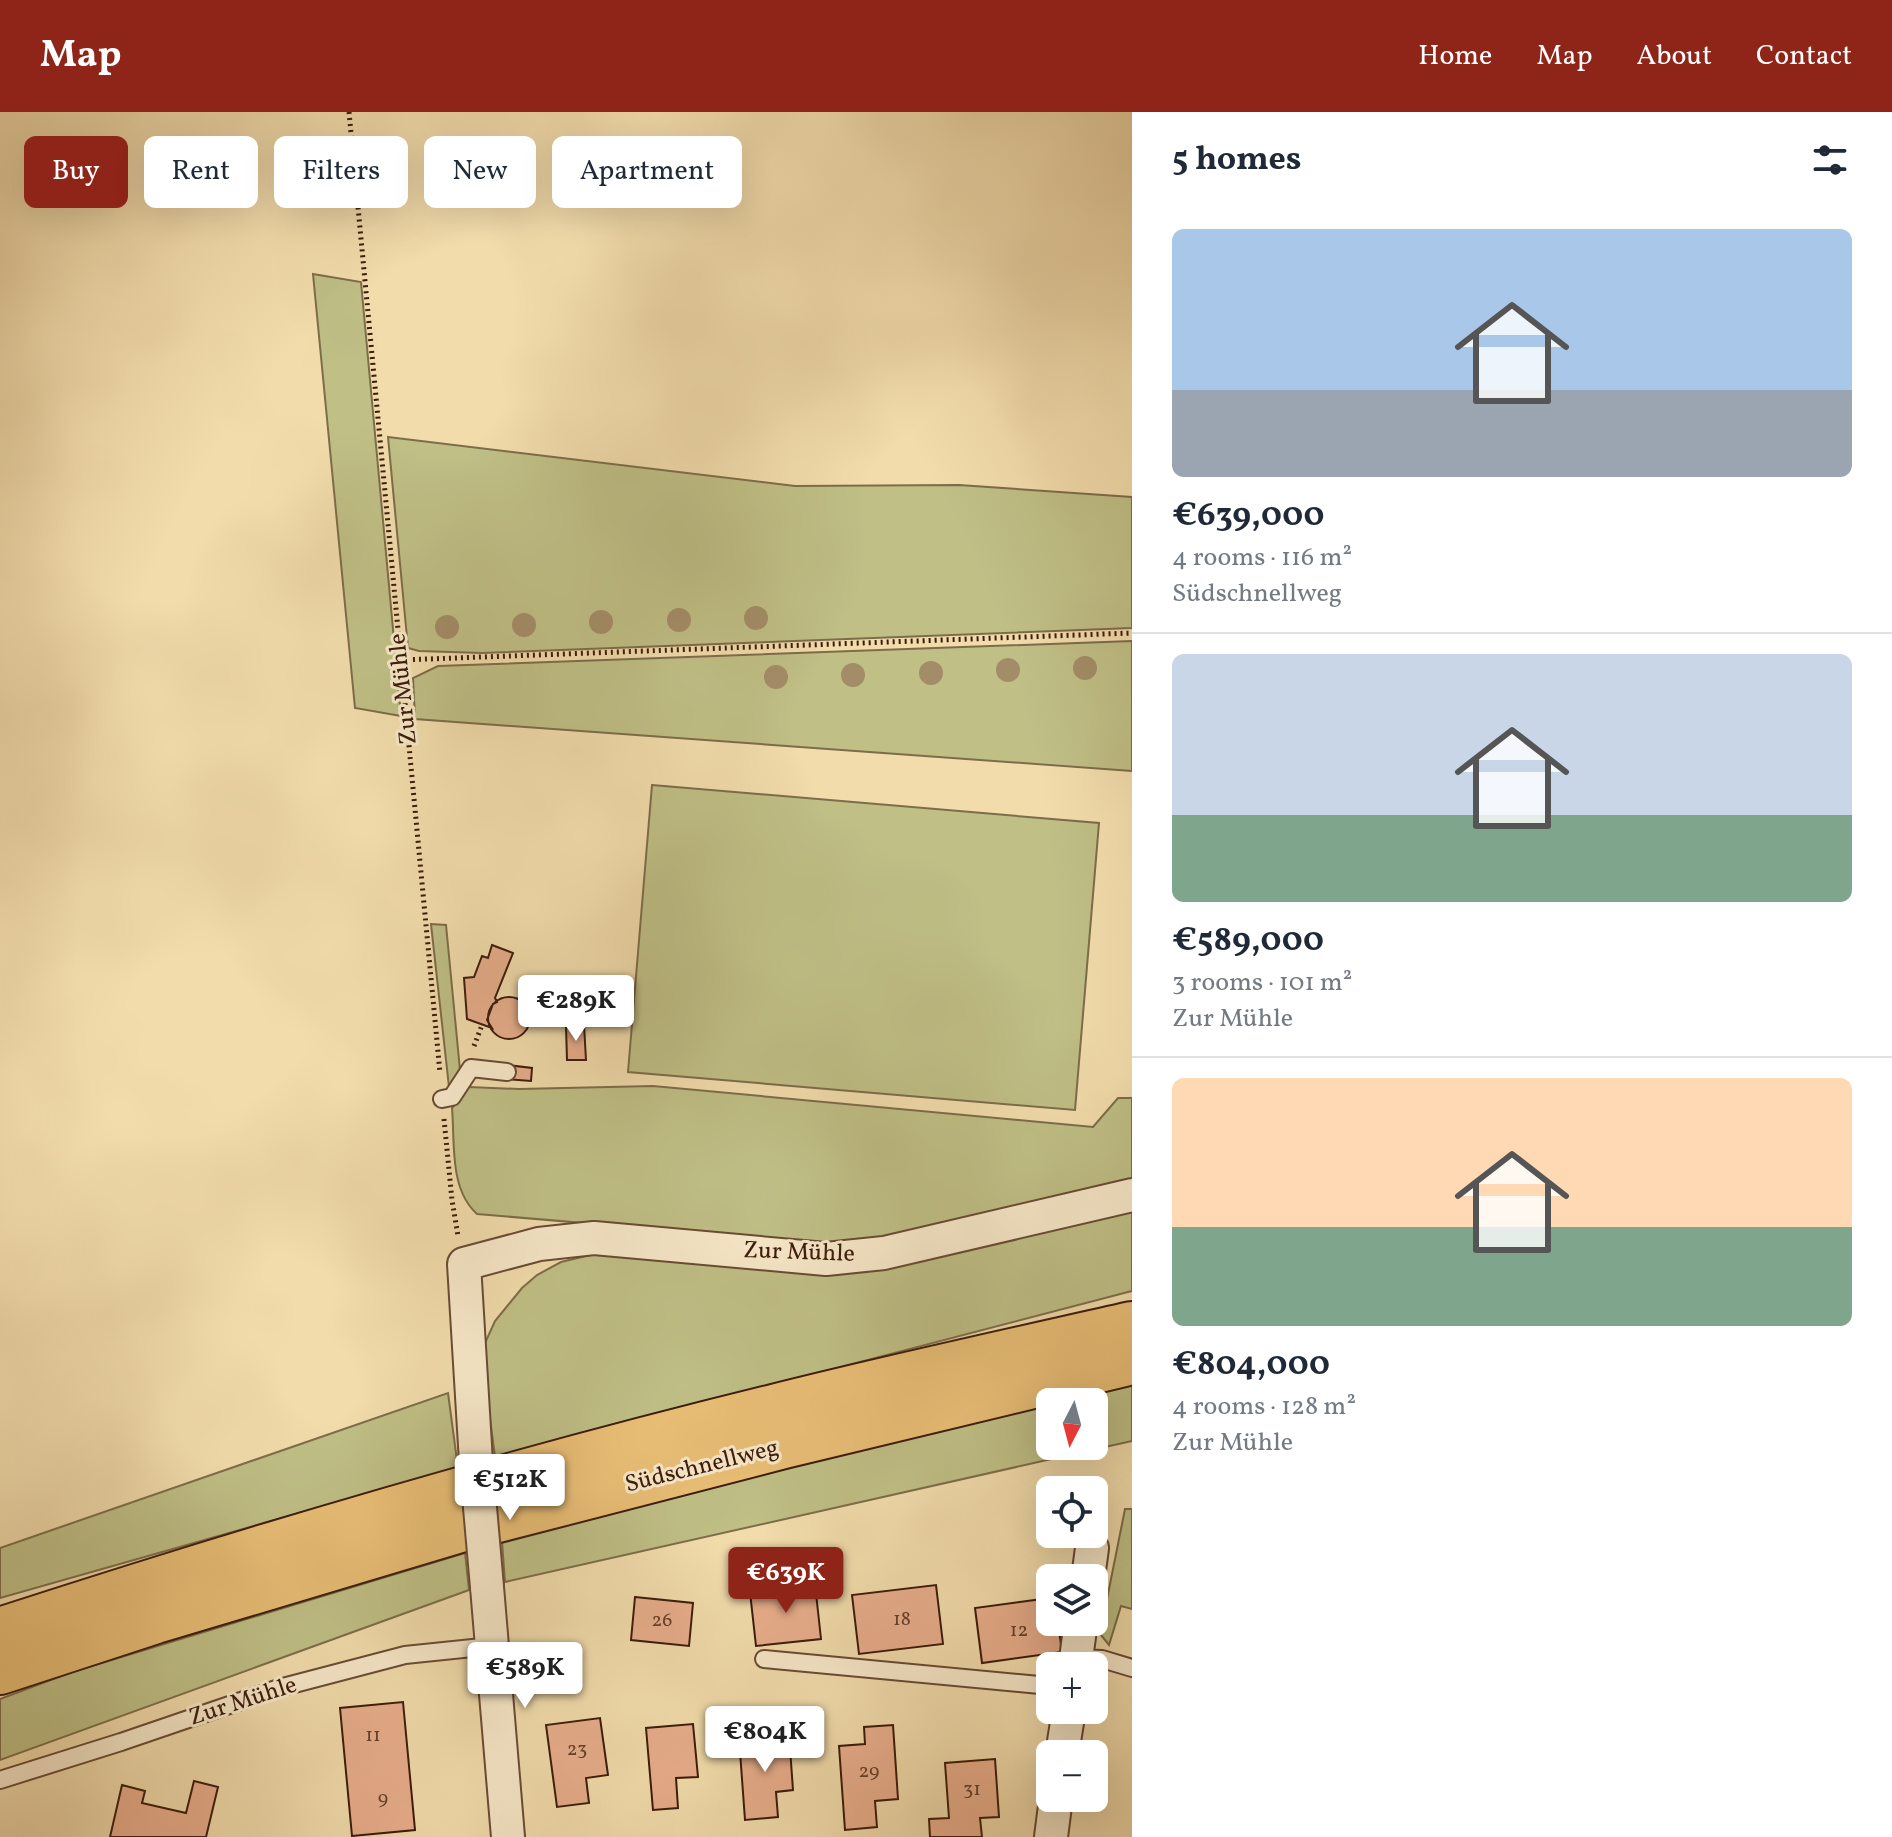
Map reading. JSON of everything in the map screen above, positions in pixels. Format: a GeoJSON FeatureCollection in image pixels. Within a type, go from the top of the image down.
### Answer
{"type":"FeatureCollection","features":[{"type":"Feature","properties":{"kind":"highway","name":"Südschnellweg"},"geometry":{"type":"LineString","coordinates":[[0,1630],[145,1583],[461,1490],[772,1407],[1132,1324]]}},
{"type":"Feature","properties":{"kind":"highway","name":"Südschnellweg"},"geometry":{"type":"LineString","coordinates":[[0,1672],[156,1621],[467,1528],[784,1446],[1132,1362]]}},
{"type":"Feature","properties":{"kind":"street","name":"Zur Mühle"},"geometry":{"type":"LineString","coordinates":[[464,1264],[539,1244],[594,1238],[826,1259],[884,1253],[1132,1195]]}},
{"type":"Feature","properties":{"kind":"street"},"geometry":{"type":"LineString","coordinates":[[464,1264],[476,1462],[508,1837]]}},
{"type":"Feature","properties":{"kind":"street"},"geometry":{"type":"LineString","coordinates":[[1051,1837],[1054,1812]]}},
{"type":"Feature","properties":{"kind":"lane"},"geometry":{"type":"LineString","coordinates":[[442,1099],[452,1097],[471,1068],[507,1072]]}},
{"type":"Feature","properties":{"kind":"lane","name":"Zur Mühle"},"geometry":{"type":"LineString","coordinates":[[0,1780],[279,1688],[405,1655],[492,1646]]}},
{"type":"Feature","properties":{"kind":"lane"},"geometry":{"type":"LineString","coordinates":[[764,1659],[1036,1685]]}},
{"type":"Feature","properties":{"kind":"lane"},"geometry":{"type":"LineString","coordinates":[[1108,1661],[1132,1668]]}},
{"type":"Feature","properties":{"kind":"path","name":"Zur Mühle"},"geometry":{"type":"LineString","coordinates":[[349,112],[452,1200],[464,1264]]}},
{"type":"Feature","properties":{"kind":"path"},"geometry":{"type":"LineString","coordinates":[[401,660],[1132,633]]}},
{"type":"Feature","properties":{"kind":"green space"},"geometry":{"type":"Polygon","coordinates":[[[313,274],[361,282],[401,716],[355,708],[313,274]]]}},
{"type":"Feature","properties":{"kind":"green space"},"geometry":{"type":"Polygon","coordinates":[[[388,437],[795,486],[959,485],[1132,497],[1132,628],[482,653],[419,651],[408,648],[388,437]]]}},
{"type":"Feature","properties":{"kind":"green space"},"geometry":{"type":"Polygon","coordinates":[[[1132,641],[1132,771],[415,719],[413,678],[438,666],[1132,641]]]}},
{"type":"Feature","properties":{"kind":"green space"},"geometry":{"type":"Polygon","coordinates":[[[652,785],[1099,823],[1075,1110],[628,1072],[652,785]]]}},
{"type":"Feature","properties":{"kind":"green space"},"geometry":{"type":"Polygon","coordinates":[[[431,924],[446,925],[460,1070],[449,1087],[431,924]]]}},
{"type":"Feature","properties":{"kind":"green space"},"geometry":{"type":"Polygon","coordinates":[[[653,1086],[1093,1127],[1118,1098],[1132,1098],[1132,1180],[887,1240],[831,1244],[477,1214],[468,1204],[455,1164],[452,1108],[469,1087],[653,1086]]]}},
{"type":"Feature","properties":{"kind":"green space"},"geometry":{"type":"Polygon","coordinates":[[[1132,1207],[1132,1291],[495,1457],[482,1359],[485,1343],[495,1321],[522,1288],[537,1275],[561,1262],[603,1252],[849,1271],[1132,1207]]]}},
{"type":"Feature","properties":{"kind":"green space"},"geometry":{"type":"Polygon","coordinates":[[[1132,1381],[1132,1441],[1108,1446],[1108,1388],[1103,1388],[1132,1381]]]}},
{"type":"Feature","properties":{"kind":"green space"},"geometry":{"type":"Polygon","coordinates":[[[448,1393],[458,1468],[0,1598],[0,1548],[448,1393]]]}},
{"type":"Feature","properties":{"kind":"green space"},"geometry":{"type":"Polygon","coordinates":[[[1036,1404],[1036,1460],[1048,1460],[505,1582],[502,1542],[804,1460],[1036,1404]]]}},
{"type":"Feature","properties":{"kind":"green space"},"geometry":{"type":"Polygon","coordinates":[[[1125,1509],[1132,1509],[1132,1609],[1121,1606],[1109,1645],[1102,1636],[1108,1636],[1108,1594],[1125,1509]]]}},
{"type":"Feature","properties":{"kind":"green space"},"geometry":{"type":"Polygon","coordinates":[[[465,1553],[469,1590],[0,1760],[0,1699],[72,1672],[465,1553]]]}},
{"type":"Feature","properties":{"kind":"building"},"geometry":{"type":"Polygon","coordinates":[[[492,945],[513,953],[495,998],[497,1002],[493,1004],[487,1020],[492,1028],[467,1019],[464,978],[474,977],[482,956],[488,958],[492,945]]]}},
{"type":"Feature","properties":{"kind":"building"},"geometry":{"type":"Polygon","coordinates":[[[509,997],[524,1003],[530,1018],[524,1033],[509,1039],[494,1033],[488,1018],[494,1003],[509,997]]]}},
{"type":"Feature","properties":{"kind":"building"},"geometry":{"type":"Polygon","coordinates":[[[584,1025],[586,1060],[567,1060],[566,1026],[584,1025]]]}},
{"type":"Feature","properties":{"kind":"building"},"geometry":{"type":"Polygon","coordinates":[[[507,1065],[532,1068],[531,1081],[506,1079],[507,1065]]]}},
{"type":"Feature","properties":{"kind":"building"},"geometry":{"type":"Polygon","coordinates":[[[815,1584],[821,1639],[756,1646],[750,1592],[815,1584]]]}},
{"type":"Feature","properties":{"kind":"building"},"geometry":{"type":"Polygon","coordinates":[[[936,1585],[943,1644],[859,1654],[852,1595],[936,1585]]]}},
{"type":"Feature","properties":{"kind":"building"},"geometry":{"type":"Polygon","coordinates":[[[635,1597],[693,1603],[689,1646],[631,1640],[635,1597]]]}},
{"type":"Feature","properties":{"kind":"building"},"geometry":{"type":"Polygon","coordinates":[[[1036,1600],[1036,1636],[1060,1636],[1062,1652],[1036,1652],[1036,1656],[982,1663],[975,1608],[1036,1600]]]}},
{"type":"Feature","properties":{"kind":"building"},"geometry":{"type":"Polygon","coordinates":[[[403,1702],[415,1830],[352,1836],[340,1708],[403,1702]]]}},
{"type":"Feature","properties":{"kind":"building"},"geometry":{"type":"Polygon","coordinates":[[[600,1718],[608,1775],[586,1778],[589,1803],[557,1807],[546,1725],[600,1718]]]}},
{"type":"Feature","properties":{"kind":"building"},"geometry":{"type":"Polygon","coordinates":[[[693,1724],[698,1777],[676,1778],[678,1808],[653,1810],[646,1728],[693,1724]]]}},
{"type":"Feature","properties":{"kind":"building"},"geometry":{"type":"Polygon","coordinates":[[[893,1725],[898,1799],[875,1801],[877,1827],[845,1830],[839,1746],[865,1744],[864,1727],[893,1725]]]}},
{"type":"Feature","properties":{"kind":"building"},"geometry":{"type":"Polygon","coordinates":[[[789,1734],[793,1790],[776,1792],[778,1817],[745,1820],[739,1738],[789,1734]]]}},
{"type":"Feature","properties":{"kind":"building"},"geometry":{"type":"Polygon","coordinates":[[[995,1759],[999,1817],[980,1818],[982,1837],[930,1837],[929,1819],[949,1818],[945,1763],[995,1759]]]}},
{"type":"Feature","properties":{"kind":"building"},"geometry":{"type":"Polygon","coordinates":[[[194,1781],[218,1787],[206,1837],[110,1837],[122,1785],[145,1791],[142,1803],[186,1813],[194,1781]]]}}]}
